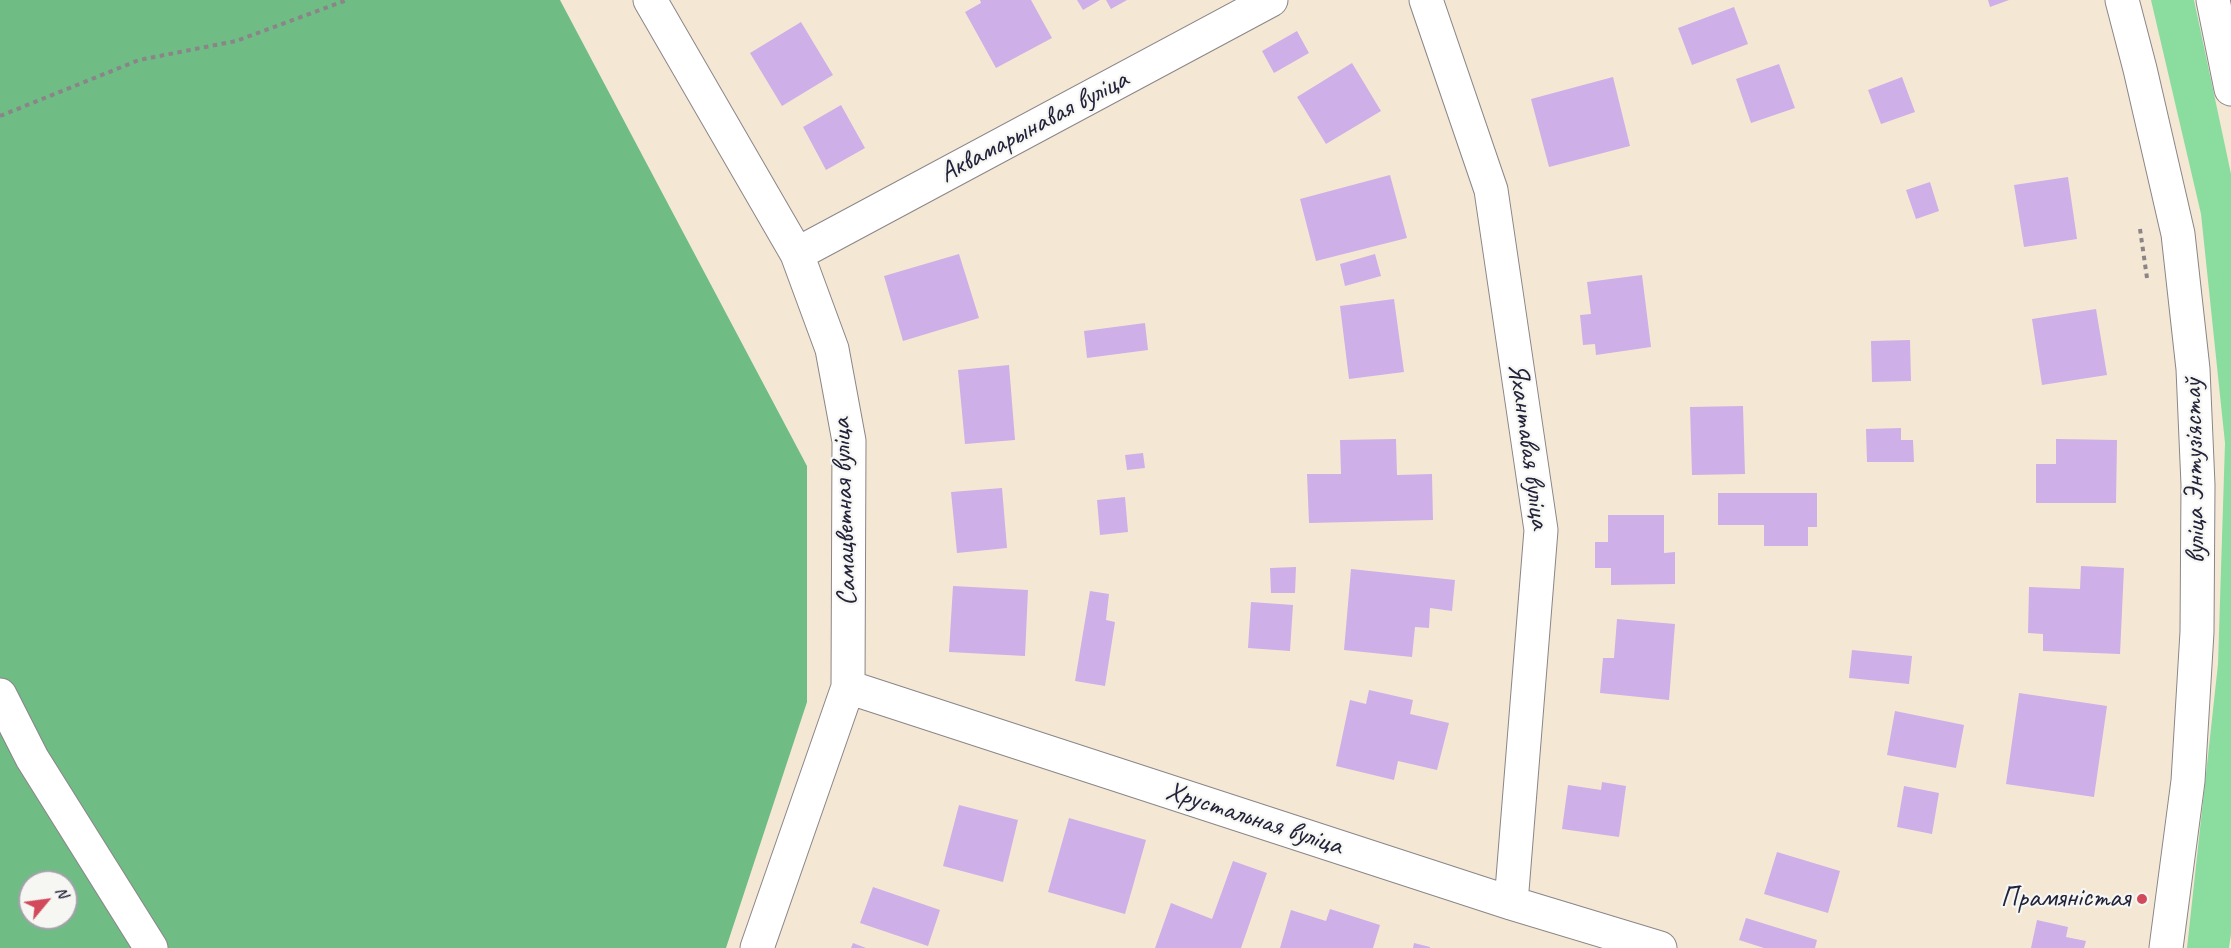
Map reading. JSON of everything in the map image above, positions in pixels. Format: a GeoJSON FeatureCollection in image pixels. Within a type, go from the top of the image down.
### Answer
{"type":"FeatureCollection","features":[{"type":"Feature","properties":{"kind":"street","name":"Самацветная вуліца"},"geometry":{"type":"LineString","coordinates":[[650,0],[796,254],[832,349],[849,441],[849,687],[757,948]]}},
{"type":"Feature","properties":{"kind":"street","name":"Аквамарынавая вуліца"},"geometry":{"type":"LineString","coordinates":[[796,254],[1271,0]]}},
{"type":"Feature","properties":{"kind":"street","name":"Яхантавая вуліца"},"geometry":{"type":"LineString","coordinates":[[1426,0],[1491,190],[1542,530],[1511,903]]}},
{"type":"Feature","properties":{"kind":"street","name":"вуліца Энтузіястаў"},"geometry":{"type":"LineString","coordinates":[[2122,0],[2178,234],[2193,369],[2198,485],[2197,632],[2188,781],[2166,948]]}},
{"type":"Feature","properties":{"kind":"street"},"geometry":{"type":"LineString","coordinates":[[2213,0],[2231,89]]}},
{"type":"Feature","properties":{"kind":"street","name":"Хрустальная вуліца"},"geometry":{"type":"LineString","coordinates":[[849,687],[1511,903],[1660,948]]}},
{"type":"Feature","properties":{"kind":"street"},"geometry":{"type":"LineString","coordinates":[[0,695],[32,758],[151,948]]}},
{"type":"Feature","properties":{"kind":"path"},"geometry":{"type":"LineString","coordinates":[[0,116],[139,60],[236,41],[347,0]]}},
{"type":"Feature","properties":{"kind":"path"},"geometry":{"type":"LineString","coordinates":[[2139,219],[2148,288]]}},
{"type":"Feature","properties":{"kind":"green space"},"geometry":{"type":"Polygon","coordinates":[[[0,0],[560,0],[807,466],[807,702],[726,948],[0,948],[0,0]]]}},
{"type":"Feature","properties":{"kind":"green space"},"geometry":{"type":"Polygon","coordinates":[[[2151,0],[2194,0],[2231,174],[2231,934],[2229,948],[2187,948],[2218,664],[2225,443],[2201,214],[2151,0]]]}},
{"type":"Feature","properties":{"kind":"building"},"geometry":{"type":"Polygon","coordinates":[[[980,0],[1031,0],[1052,38],[996,68],[965,12],[981,3],[980,0]]]}},
{"type":"Feature","properties":{"kind":"building"},"geometry":{"type":"Polygon","coordinates":[[[1077,0],[1100,0],[1083,10],[1077,0]]]}},
{"type":"Feature","properties":{"kind":"building"},"geometry":{"type":"Polygon","coordinates":[[[1106,0],[1127,0],[1111,9],[1106,0]]]}},
{"type":"Feature","properties":{"kind":"building"},"geometry":{"type":"Polygon","coordinates":[[[1988,0],[2009,0],[1990,7],[1988,0]]]}},
{"type":"Feature","properties":{"kind":"building"},"geometry":{"type":"Polygon","coordinates":[[[1734,7],[1748,44],[1692,65],[1678,28],[1734,7]]]}},
{"type":"Feature","properties":{"kind":"building"},"geometry":{"type":"Polygon","coordinates":[[[801,22],[833,75],[782,106],[750,53],[801,22]]]}},
{"type":"Feature","properties":{"kind":"building"},"geometry":{"type":"Polygon","coordinates":[[[1297,31],[1309,53],[1274,73],[1262,51],[1297,31]]]}},
{"type":"Feature","properties":{"kind":"building"},"geometry":{"type":"Polygon","coordinates":[[[1352,63],[1381,111],[1326,144],[1297,97],[1352,63]]]}},
{"type":"Feature","properties":{"kind":"building"},"geometry":{"type":"Polygon","coordinates":[[[1779,64],[1795,108],[1751,123],[1736,79],[1779,64]]]}},
{"type":"Feature","properties":{"kind":"building"},"geometry":{"type":"Polygon","coordinates":[[[1613,77],[1630,146],[1549,167],[1531,99],[1613,77]]]}},
{"type":"Feature","properties":{"kind":"building"},"geometry":{"type":"Polygon","coordinates":[[[1902,77],[1915,112],[1881,124],[1868,90],[1902,77]]]}},
{"type":"Feature","properties":{"kind":"building"},"geometry":{"type":"Polygon","coordinates":[[[841,105],[865,148],[826,170],[803,127],[841,105]]]}},
{"type":"Feature","properties":{"kind":"building"},"geometry":{"type":"Polygon","coordinates":[[[1390,175],[1407,238],[1316,261],[1300,199],[1390,175]]]}},
{"type":"Feature","properties":{"kind":"building"},"geometry":{"type":"Polygon","coordinates":[[[2068,177],[2077,239],[2024,247],[2014,185],[2068,177]]]}},
{"type":"Feature","properties":{"kind":"building"},"geometry":{"type":"Polygon","coordinates":[[[1930,182],[1939,211],[1916,219],[1906,190],[1930,182]]]}},
{"type":"Feature","properties":{"kind":"building"},"geometry":{"type":"Polygon","coordinates":[[[959,254],[979,318],[903,341],[884,276],[959,254]]]}},
{"type":"Feature","properties":{"kind":"building"},"geometry":{"type":"Polygon","coordinates":[[[1375,254],[1381,276],[1345,286],[1340,264],[1375,254]]]}},
{"type":"Feature","properties":{"kind":"building"},"geometry":{"type":"Polygon","coordinates":[[[1642,275],[1651,347],[1596,355],[1595,344],[1583,345],[1580,315],[1591,314],[1587,282],[1642,275]]]}},
{"type":"Feature","properties":{"kind":"building"},"geometry":{"type":"Polygon","coordinates":[[[1394,299],[1404,372],[1349,379],[1340,306],[1394,299]]]}},
{"type":"Feature","properties":{"kind":"building"},"geometry":{"type":"Polygon","coordinates":[[[2096,309],[2107,375],[2042,385],[2032,319],[2096,309]]]}},
{"type":"Feature","properties":{"kind":"building"},"geometry":{"type":"Polygon","coordinates":[[[1145,323],[1148,350],[1087,358],[1084,331],[1145,323]]]}},
{"type":"Feature","properties":{"kind":"building"},"geometry":{"type":"Polygon","coordinates":[[[1910,340],[1911,381],[1872,382],[1871,341],[1910,340]]]}},
{"type":"Feature","properties":{"kind":"building"},"geometry":{"type":"Polygon","coordinates":[[[1009,365],[1015,440],[965,444],[958,370],[1009,365]]]}},
{"type":"Feature","properties":{"kind":"building"},"geometry":{"type":"Polygon","coordinates":[[[1743,406],[1745,474],[1692,475],[1690,407],[1743,406]]]}},
{"type":"Feature","properties":{"kind":"building"},"geometry":{"type":"Polygon","coordinates":[[[1901,428],[1901,440],[1913,440],[1914,462],[1867,462],[1866,429],[1901,428]]]}},
{"type":"Feature","properties":{"kind":"building"},"geometry":{"type":"Polygon","coordinates":[[[1396,439],[1397,475],[1432,474],[1433,520],[1309,523],[1307,474],[1341,474],[1340,440],[1396,439]]]}},
{"type":"Feature","properties":{"kind":"building"},"geometry":{"type":"Polygon","coordinates":[[[2056,439],[2117,440],[2116,503],[2036,503],[2036,464],[2056,464],[2056,439]]]}},
{"type":"Feature","properties":{"kind":"building"},"geometry":{"type":"Polygon","coordinates":[[[1143,453],[1145,468],[1127,470],[1125,455],[1143,453]]]}},
{"type":"Feature","properties":{"kind":"building"},"geometry":{"type":"Polygon","coordinates":[[[1002,488],[1007,548],[957,553],[951,492],[1002,488]]]}},
{"type":"Feature","properties":{"kind":"building"},"geometry":{"type":"Polygon","coordinates":[[[1718,493],[1817,493],[1817,527],[1808,527],[1808,546],[1764,546],[1764,525],[1718,525],[1718,493]]]}},
{"type":"Feature","properties":{"kind":"building"},"geometry":{"type":"Polygon","coordinates":[[[1125,497],[1128,532],[1100,535],[1097,500],[1125,497]]]}},
{"type":"Feature","properties":{"kind":"building"},"geometry":{"type":"Polygon","coordinates":[[[1608,515],[1664,515],[1664,553],[1675,552],[1675,584],[1611,585],[1611,568],[1595,568],[1595,542],[1608,542],[1608,515]]]}},
{"type":"Feature","properties":{"kind":"building"},"geometry":{"type":"Polygon","coordinates":[[[2081,566],[2124,568],[2120,654],[2043,651],[2043,634],[2028,633],[2029,587],[2080,589],[2081,566]]]}},
{"type":"Feature","properties":{"kind":"building"},"geometry":{"type":"Polygon","coordinates":[[[1296,567],[1295,593],[1271,593],[1270,568],[1296,567]]]}},
{"type":"Feature","properties":{"kind":"building"},"geometry":{"type":"Polygon","coordinates":[[[1351,569],[1455,580],[1452,611],[1430,608],[1429,628],[1415,627],[1412,657],[1344,650],[1351,569]]]}},
{"type":"Feature","properties":{"kind":"building"},"geometry":{"type":"Polygon","coordinates":[[[953,586],[1028,590],[1025,656],[949,652],[953,586]]]}},
{"type":"Feature","properties":{"kind":"building"},"geometry":{"type":"Polygon","coordinates":[[[1090,591],[1109,594],[1106,620],[1115,622],[1105,686],[1075,681],[1090,591]]]}},
{"type":"Feature","properties":{"kind":"building"},"geometry":{"type":"Polygon","coordinates":[[[1251,602],[1293,605],[1290,651],[1248,648],[1251,602]]]}},
{"type":"Feature","properties":{"kind":"building"},"geometry":{"type":"Polygon","coordinates":[[[1617,619],[1675,624],[1669,700],[1600,693],[1603,658],[1614,658],[1617,619]]]}},
{"type":"Feature","properties":{"kind":"building"},"geometry":{"type":"Polygon","coordinates":[[[1852,650],[1912,656],[1909,684],[1849,678],[1852,650]]]}},
{"type":"Feature","properties":{"kind":"building"},"geometry":{"type":"Polygon","coordinates":[[[1369,690],[1413,700],[1410,714],[1449,723],[1437,770],[1398,761],[1394,780],[1336,766],[1350,700],[1366,704],[1369,690]]]}},
{"type":"Feature","properties":{"kind":"building"},"geometry":{"type":"Polygon","coordinates":[[[2019,693],[2107,706],[2094,797],[2006,784],[2019,693]]]}},
{"type":"Feature","properties":{"kind":"building"},"geometry":{"type":"Polygon","coordinates":[[[1895,711],[1964,725],[1956,768],[1887,755],[1895,711]]]}},
{"type":"Feature","properties":{"kind":"building"},"geometry":{"type":"Polygon","coordinates":[[[1602,782],[1626,786],[1619,837],[1562,829],[1568,785],[1601,790],[1602,782]]]}},
{"type":"Feature","properties":{"kind":"building"},"geometry":{"type":"Polygon","coordinates":[[[1904,786],[1939,793],[1932,834],[1897,827],[1904,786]]]}},
{"type":"Feature","properties":{"kind":"building"},"geometry":{"type":"Polygon","coordinates":[[[959,805],[1018,820],[1003,882],[943,866],[959,805]]]}},
{"type":"Feature","properties":{"kind":"building"},"geometry":{"type":"Polygon","coordinates":[[[1069,818],[1146,840],[1125,914],[1048,892],[1069,818]]]}},
{"type":"Feature","properties":{"kind":"building"},"geometry":{"type":"Polygon","coordinates":[[[1777,852],[1840,871],[1828,913],[1764,894],[1777,852]]]}},
{"type":"Feature","properties":{"kind":"building"},"geometry":{"type":"Polygon","coordinates":[[[1233,861],[1267,873],[1241,948],[1155,948],[1171,903],[1212,919],[1233,861]]]}},
{"type":"Feature","properties":{"kind":"building"},"geometry":{"type":"Polygon","coordinates":[[[873,887],[940,910],[928,946],[860,923],[873,887]]]}},
{"type":"Feature","properties":{"kind":"building"},"geometry":{"type":"Polygon","coordinates":[[[1330,909],[1380,925],[1373,948],[1280,948],[1291,910],[1326,921],[1330,909]]]}},
{"type":"Feature","properties":{"kind":"building"},"geometry":{"type":"Polygon","coordinates":[[[1746,918],[1817,940],[1815,948],[1764,948],[1739,940],[1746,918]]]}},
{"type":"Feature","properties":{"kind":"building"},"geometry":{"type":"Polygon","coordinates":[[[2037,920],[2068,927],[2066,937],[2086,941],[2084,948],[2031,948],[2037,920]]]}},
{"type":"Feature","properties":{"kind":"building"},"geometry":{"type":"Polygon","coordinates":[[[853,943],[866,948],[851,948],[853,943]]]}},
{"type":"Feature","properties":{"kind":"building"},"geometry":{"type":"Polygon","coordinates":[[[1414,943],[1430,947],[1430,948],[1413,948],[1414,943]]]}},
{"type":"Feature","properties":{"kind":"place","name":"Прамяністая"},"geometry":{"type":"Point","coordinates":[2142,899]}}]}
